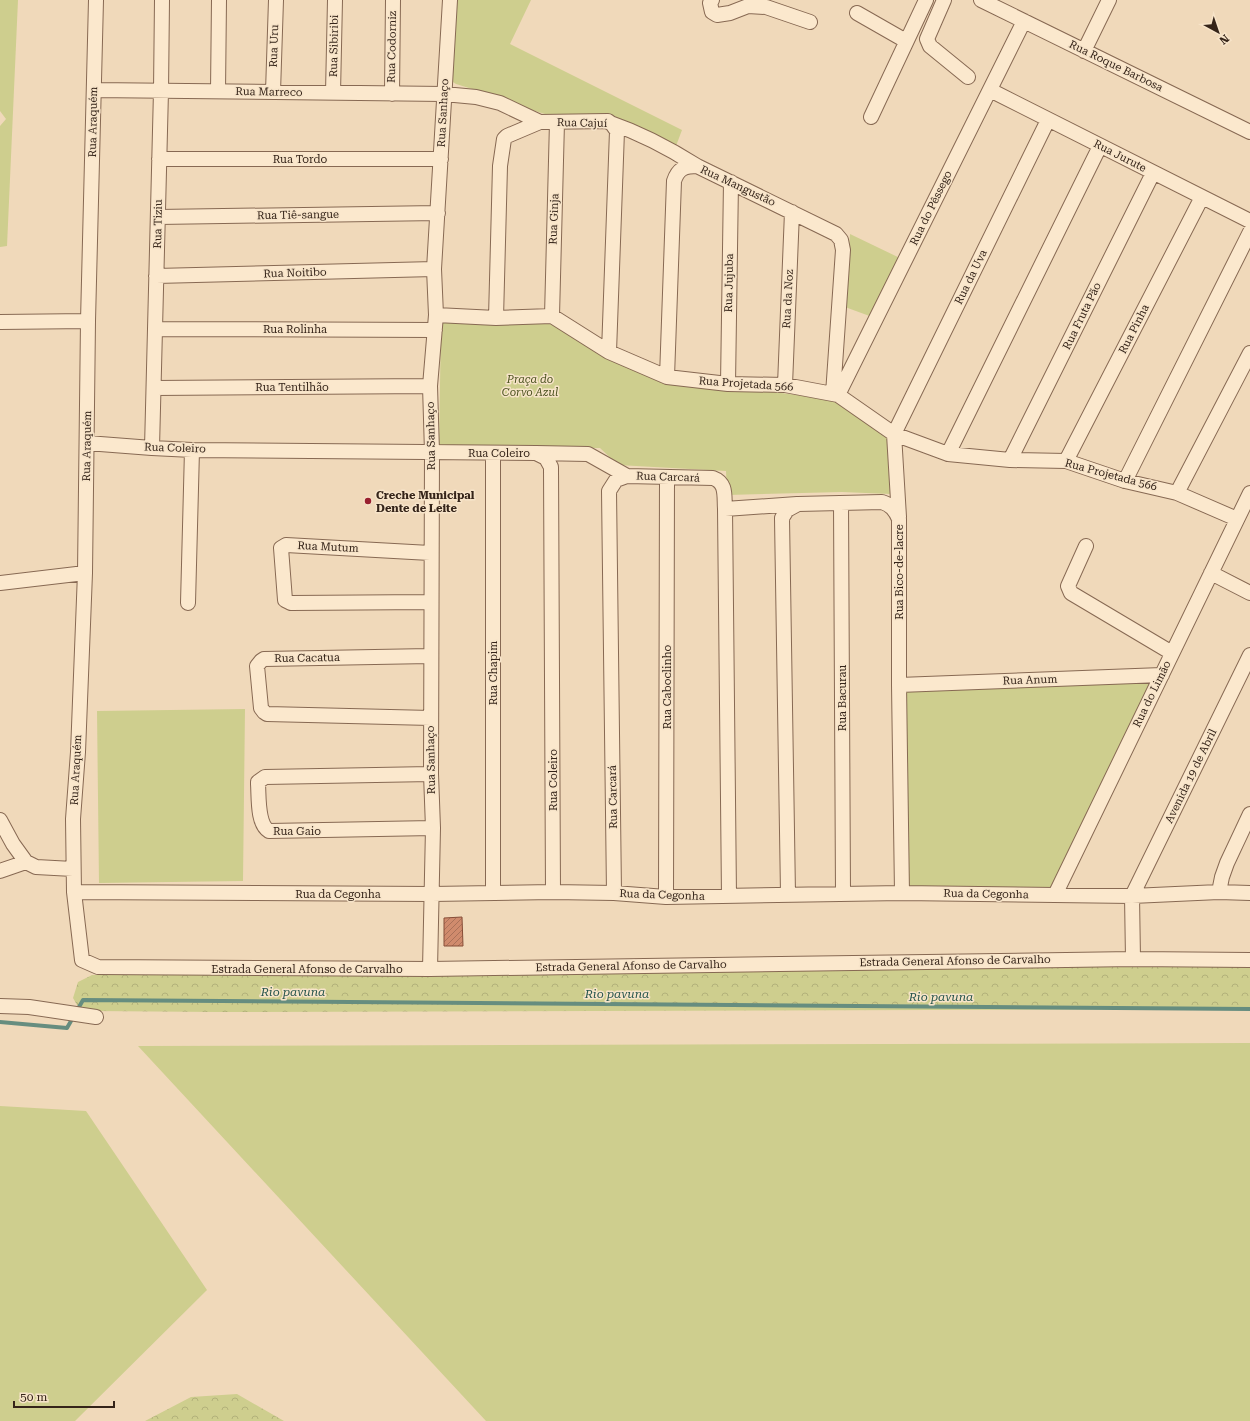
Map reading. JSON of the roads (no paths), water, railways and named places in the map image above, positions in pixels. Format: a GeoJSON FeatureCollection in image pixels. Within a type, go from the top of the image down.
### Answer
{"type":"FeatureCollection","features":[{"type":"Feature","properties":{"kind":"street","name":"Rua Araquém"},"geometry":{"type":"LineString","coordinates":[[74,892],[73,819],[78,752],[85,573],[88,321],[96,0]]}},
{"type":"Feature","properties":{"kind":"street","name":"Rua Tiziu"},"geometry":{"type":"LineString","coordinates":[[152,448],[162,0]]}},
{"type":"Feature","properties":{"kind":"street"},"geometry":{"type":"LineString","coordinates":[[218,91],[219,0]]}},
{"type":"Feature","properties":{"kind":"street","name":"Rua Uru"},"geometry":{"type":"LineString","coordinates":[[272,92],[276,0]]}},
{"type":"Feature","properties":{"kind":"street","name":"Rua Sibiribi"},"geometry":{"type":"LineString","coordinates":[[333,93],[335,0]]}},
{"type":"Feature","properties":{"kind":"street","name":"Rua Codorniz"},"geometry":{"type":"LineString","coordinates":[[392,94],[393,0]]}},
{"type":"Feature","properties":{"kind":"street","name":"Rua Sanhaço"},"geometry":{"type":"LineString","coordinates":[[430,969],[432,894],[430,774],[430,553],[432,452],[430,386],[436,315],[434,269],[450,0]]}},
{"type":"Feature","properties":{"kind":"street"},"geometry":{"type":"LineString","coordinates":[[712,0],[710,3],[712,12],[717,15],[730,13],[748,6],[766,7],[810,22]]}},
{"type":"Feature","properties":{"kind":"street"},"geometry":{"type":"LineString","coordinates":[[871,116],[926,0]]}},
{"type":"Feature","properties":{"kind":"street"},"geometry":{"type":"LineString","coordinates":[[944,0],[927,39],[930,46],[968,78]]}},
{"type":"Feature","properties":{"kind":"street","name":"Rua Roque Barbosa"},"geometry":{"type":"LineString","coordinates":[[981,0],[1250,132]]}},
{"type":"Feature","properties":{"kind":"street"},"geometry":{"type":"LineString","coordinates":[[1084,51],[1110,0]]}},
{"type":"Feature","properties":{"kind":"street"},"geometry":{"type":"LineString","coordinates":[[857,13],[906,41]]}},
{"type":"Feature","properties":{"kind":"street","name":"Rua do Pêssego"},"geometry":{"type":"LineString","coordinates":[[836,395],[1024,21]]}},
{"type":"Feature","properties":{"kind":"street","name":"Rua Marreco"},"geometry":{"type":"LineString","coordinates":[[94,90],[444,94],[476,97],[500,103],[540,122]]}},
{"type":"Feature","properties":{"kind":"street","name":"Rua Jurute"},"geometry":{"type":"LineString","coordinates":[[990,90],[1250,221]]}},
{"type":"Feature","properties":{"kind":"street","name":"Rua da Uva"},"geometry":{"type":"LineString","coordinates":[[894,434],[1048,120]]}},
{"type":"Feature","properties":{"kind":"street","name":"Rua Cajuí"},"geometry":{"type":"LineString","coordinates":[[496,318],[500,166],[504,139],[540,122],[608,122],[612,124],[617,131],[609,352]]}},
{"type":"Feature","properties":{"kind":"street","name":"Rua Ginja"},"geometry":{"type":"LineString","coordinates":[[552,316],[557,122]]}},
{"type":"Feature","properties":{"kind":"street"},"geometry":{"type":"LineString","coordinates":[[608,122],[623,127],[666,147],[697,166]]}},
{"type":"Feature","properties":{"kind":"street"},"geometry":{"type":"LineString","coordinates":[[948,454],[1100,146]]}},
{"type":"Feature","properties":{"kind":"street","name":"Rua Tordo"},"geometry":{"type":"LineString","coordinates":[[159,159],[441,159]]}},
{"type":"Feature","properties":{"kind":"street","name":"Rua Mangustão"},"geometry":{"type":"LineString","coordinates":[[667,377],[674,181],[676,174],[681,169],[688,166],[697,166],[836,234],[841,240],[843,250],[836,395]]}},
{"type":"Feature","properties":{"kind":"street","name":"Rua Fruta Pão"},"geometry":{"type":"LineString","coordinates":[[1010,460],[1153,173]]}},
{"type":"Feature","properties":{"kind":"street","name":"Rua Jujuba"},"geometry":{"type":"LineString","coordinates":[[728,384],[731,182]]}},
{"type":"Feature","properties":{"kind":"street","name":"Rua Pinha"},"geometry":{"type":"LineString","coordinates":[[1066,461],[1202,197]]}},
{"type":"Feature","properties":{"kind":"street","name":"Rua da Noz"},"geometry":{"type":"LineString","coordinates":[[785,386],[792,212]]}},
{"type":"Feature","properties":{"kind":"street","name":"Rua Tiê-sangue"},"geometry":{"type":"LineString","coordinates":[[158,217],[438,213]]}},
{"type":"Feature","properties":{"kind":"street"},"geometry":{"type":"LineString","coordinates":[[1125,481],[1250,232]]}},
{"type":"Feature","properties":{"kind":"street","name":"Rua Noitibo"},"geometry":{"type":"LineString","coordinates":[[156,276],[434,269]]}},
{"type":"Feature","properties":{"kind":"street"},"geometry":{"type":"LineString","coordinates":[[436,315],[496,318],[552,316]]}},
{"type":"Feature","properties":{"kind":"street","name":"Rua Projetada 566"},"geometry":{"type":"LineString","coordinates":[[552,316],[609,352],[667,377],[728,384],[785,386],[836,395],[894,434],[948,454],[1010,460],[1066,461],[1125,481],[1177,493],[1237,519]]}},
{"type":"Feature","properties":{"kind":"street"},"geometry":{"type":"LineString","coordinates":[[0,322],[88,321]]}},
{"type":"Feature","properties":{"kind":"street","name":"Rua Rolinha"},"geometry":{"type":"LineString","coordinates":[[155,329],[435,330]]}},
{"type":"Feature","properties":{"kind":"street"},"geometry":{"type":"LineString","coordinates":[[1177,493],[1250,353]]}},
{"type":"Feature","properties":{"kind":"street","name":"Rua Tentilhão"},"geometry":{"type":"LineString","coordinates":[[154,388],[430,386]]}},
{"type":"Feature","properties":{"kind":"street"},"geometry":{"type":"LineString","coordinates":[[894,434],[899,519]]}},
{"type":"Feature","properties":{"kind":"street","name":"Rua Coleiro"},"geometry":{"type":"LineString","coordinates":[[87,443],[192,450],[536,453],[546,458],[551,467],[553,892]]}},
{"type":"Feature","properties":{"kind":"street"},"geometry":{"type":"LineString","coordinates":[[188,603],[192,450]]}},
{"type":"Feature","properties":{"kind":"street","name":"Rua Chapim"},"geometry":{"type":"LineString","coordinates":[[494,453],[494,892]]}},
{"type":"Feature","properties":{"kind":"street"},"geometry":{"type":"LineString","coordinates":[[536,453],[588,454],[627,476]]}},
{"type":"Feature","properties":{"kind":"street","name":"Rua Carcará"},"geometry":{"type":"LineString","coordinates":[[614,893],[609,491],[612,484],[616,480],[627,476],[712,478],[723,484],[725,509],[729,896]]}},
{"type":"Feature","properties":{"kind":"street","name":"Rua Caboclinho"},"geometry":{"type":"LineString","coordinates":[[666,897],[667,477]]}},
{"type":"Feature","properties":{"kind":"street","name":"Rua do Limão"},"geometry":{"type":"LineString","coordinates":[[1055,895],[1250,493]]}},
{"type":"Feature","properties":{"kind":"street","name":"Rua Bico-de-lacre"},"geometry":{"type":"LineString","coordinates":[[725,509],[798,504],[882,502],[888,504],[899,519],[898,685],[902,893]]}},
{"type":"Feature","properties":{"kind":"street","name":"Rua Bacurau"},"geometry":{"type":"LineString","coordinates":[[841,503],[843,894]]}},
{"type":"Feature","properties":{"kind":"street"},"geometry":{"type":"LineString","coordinates":[[788,894],[782,518],[788,510],[798,504]]}},
{"type":"Feature","properties":{"kind":"street","name":"Rua Mutum"},"geometry":{"type":"LineString","coordinates":[[430,553],[286,545],[281,548],[285,600],[287,602],[430,602]]}},
{"type":"Feature","properties":{"kind":"street"},"geometry":{"type":"LineString","coordinates":[[1086,546],[1068,586],[1071,593],[1172,653]]}},
{"type":"Feature","properties":{"kind":"street"},"geometry":{"type":"LineString","coordinates":[[0,584],[85,573]]}},
{"type":"Feature","properties":{"kind":"street"},"geometry":{"type":"LineString","coordinates":[[1211,573],[1250,593]]}},
{"type":"Feature","properties":{"kind":"street","name":"Avenida 19 de Abril"},"geometry":{"type":"LineString","coordinates":[[1132,896],[1250,655]]}},
{"type":"Feature","properties":{"kind":"street","name":"Rua Cacatua"},"geometry":{"type":"LineString","coordinates":[[430,656],[264,659],[257,666],[261,708],[267,714],[431,718]]}},
{"type":"Feature","properties":{"kind":"street","name":"Rua Anum"},"geometry":{"type":"LineString","coordinates":[[898,685],[1162,675]]}},
{"type":"Feature","properties":{"kind":"street","name":"Rua Gaio"},"geometry":{"type":"LineString","coordinates":[[430,774],[265,777],[261,779],[258,784],[261,822],[269,831],[432,828]]}},
{"type":"Feature","properties":{"kind":"street"},"geometry":{"type":"LineString","coordinates":[[1219,892],[1222,876],[1227,863],[1250,814]]}},
{"type":"Feature","properties":{"kind":"street"},"geometry":{"type":"LineString","coordinates":[[0,820],[13,844],[26,862],[36,867],[73,869]]}},
{"type":"Feature","properties":{"kind":"street"},"geometry":{"type":"LineString","coordinates":[[0,871],[26,862]]}},
{"type":"Feature","properties":{"kind":"street","name":"Rua da Cegonha"},"geometry":{"type":"LineString","coordinates":[[74,892],[432,894],[553,892],[614,893],[666,897],[902,893],[1132,896],[1219,892],[1250,893]]}},
{"type":"Feature","properties":{"kind":"street","name":"Estrada General Afonso de Carvalho"},"geometry":{"type":"LineString","coordinates":[[74,892],[82,960],[98,967],[430,969],[1133,959],[1250,960]]}},
{"type":"Feature","properties":{"kind":"street"},"geometry":{"type":"LineString","coordinates":[[1132,896],[1133,959]]}},
{"type":"Feature","properties":{"kind":"street"},"geometry":{"type":"LineString","coordinates":[[0,1006],[29,1007],[96,1017]]}},
{"type":"Feature","properties":{"kind":"waterway","name":"Rio pavuna"},"geometry":{"type":"LineString","coordinates":[[0,1022],[67,1028],[83,1000],[1250,1009]]}},
{"type":"Feature","properties":{"kind":"place","name":"Creche Municipal Dente de Leite"},"geometry":{"type":"Point","coordinates":[368,501]}},
{"type":"Feature","properties":{"kind":"park label","name":"Praça do Corvo Azul"},"geometry":{"type":"Point","coordinates":[530,385]}}]}
